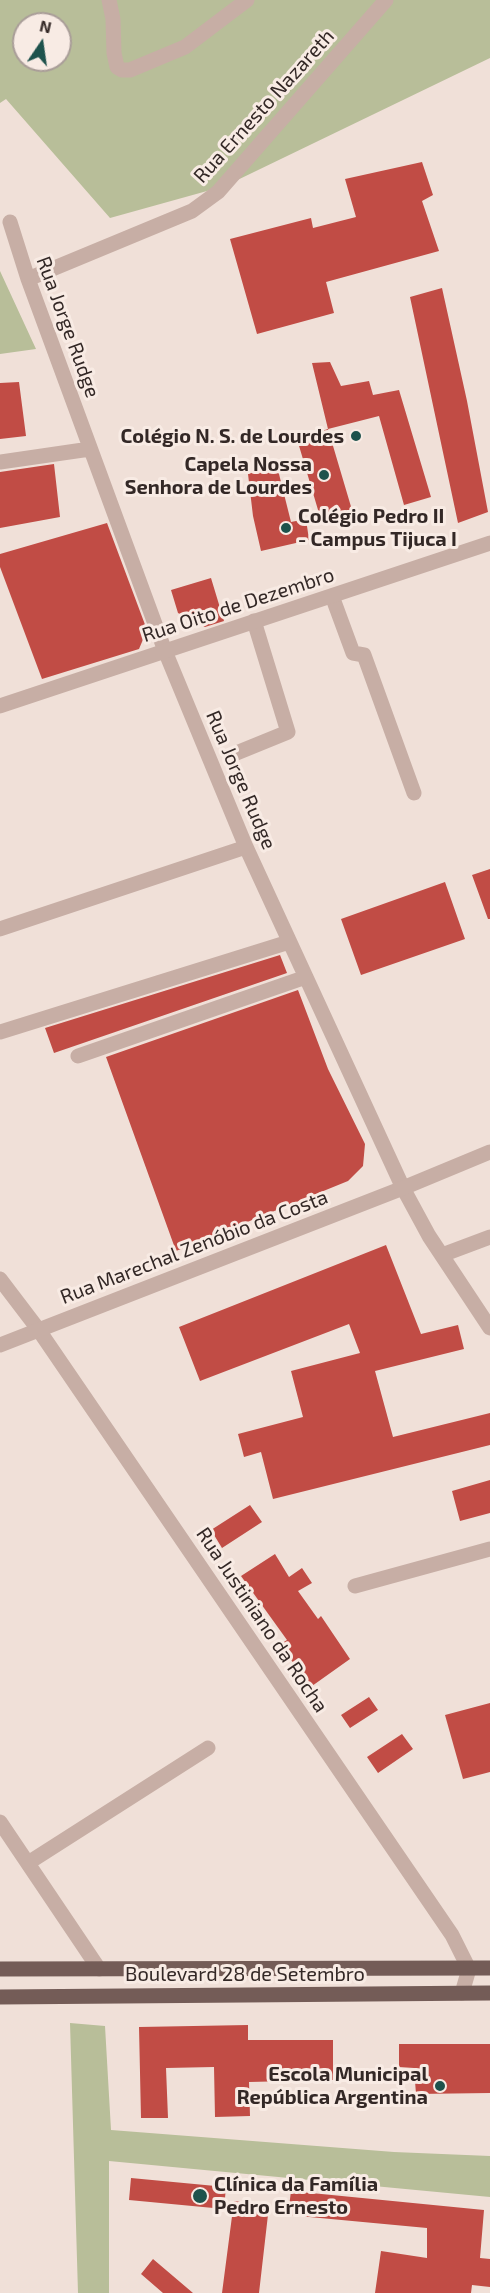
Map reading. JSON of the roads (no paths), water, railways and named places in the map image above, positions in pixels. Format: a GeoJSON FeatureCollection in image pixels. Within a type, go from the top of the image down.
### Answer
{"type":"FeatureCollection","features":[{"type":"Feature","properties":{"kind":"main road","name":"Boulevard 28 de Setembro"},"geometry":{"type":"LineString","coordinates":[[0,1969],[490,1968]]}},
{"type":"Feature","properties":{"kind":"main road","name":"Boulevard 28 de Setembro"},"geometry":{"type":"LineString","coordinates":[[0,1997],[490,1993]]}},
{"type":"Feature","properties":{"kind":"street"},"geometry":{"type":"LineString","coordinates":[[109,0],[117,67],[130,70],[185,47],[247,0]]}},
{"type":"Feature","properties":{"kind":"street","name":"Rua Ernesto Nazareth"},"geometry":{"type":"LineString","coordinates":[[28,279],[192,211],[218,192],[386,0]]}},
{"type":"Feature","properties":{"kind":"street","name":"Rua Jorge Rudge"},"geometry":{"type":"LineString","coordinates":[[10,222],[28,279],[165,651],[246,847],[403,1188],[442,1255],[485,1312],[490,1328]]}},
{"type":"Feature","properties":{"kind":"street"},"geometry":{"type":"LineString","coordinates":[[0,462],[90,449]]}},
{"type":"Feature","properties":{"kind":"street","name":"Rua Oito de Dezembro"},"geometry":{"type":"LineString","coordinates":[[0,706],[490,543]]}},
{"type":"Feature","properties":{"kind":"street"},"geometry":{"type":"LineString","coordinates":[[332,596],[352,653],[364,655],[414,793]]}},
{"type":"Feature","properties":{"kind":"street"},"geometry":{"type":"LineString","coordinates":[[234,754],[288,732],[254,621]]}},
{"type":"Feature","properties":{"kind":"street"},"geometry":{"type":"LineString","coordinates":[[0,929],[246,847]]}},
{"type":"Feature","properties":{"kind":"street"},"geometry":{"type":"LineString","coordinates":[[0,1032],[289,942]]}},
{"type":"Feature","properties":{"kind":"street"},"geometry":{"type":"LineString","coordinates":[[78,1056],[306,977]]}},
{"type":"Feature","properties":{"kind":"street","name":"Rua Marechal Zenóbio da Costa"},"geometry":{"type":"LineString","coordinates":[[0,1345],[490,1152]]}},
{"type":"Feature","properties":{"kind":"street"},"geometry":{"type":"LineString","coordinates":[[442,1255],[490,1237]]}},
{"type":"Feature","properties":{"kind":"street","name":"Rua Justiniano da Rocha"},"geometry":{"type":"LineString","coordinates":[[0,1279],[38,1329],[452,1935],[469,1968]]}},
{"type":"Feature","properties":{"kind":"street"},"geometry":{"type":"LineString","coordinates":[[355,1586],[490,1549]]}},
{"type":"Feature","properties":{"kind":"street"},"geometry":{"type":"LineString","coordinates":[[28,1863],[208,1748]]}},
{"type":"Feature","properties":{"kind":"street"},"geometry":{"type":"LineString","coordinates":[[0,1822],[99,1969]]}},
{"type":"Feature","properties":{"kind":"street"},"geometry":{"type":"LineString","coordinates":[[462,1993],[469,1968]]}},
{"type":"Feature","properties":{"kind":"place","name":"Colégio N. S. de Lourdes"},"geometry":{"type":"Point","coordinates":[356,436]}},
{"type":"Feature","properties":{"kind":"place","name":"Capela Nossa Senhora de Lourdes"},"geometry":{"type":"Point","coordinates":[324,475]}},
{"type":"Feature","properties":{"kind":"place","name":"Colégio Pedro II - Campus Tijuca I"},"geometry":{"type":"Point","coordinates":[286,528]}},
{"type":"Feature","properties":{"kind":"place","name":"Escola Municipal República Argentina"},"geometry":{"type":"Point","coordinates":[440,2086]}},
{"type":"Feature","properties":{"kind":"place","name":"Clínica da Família Pedro Ernesto"},"geometry":{"type":"Point","coordinates":[200,2196]}}]}
